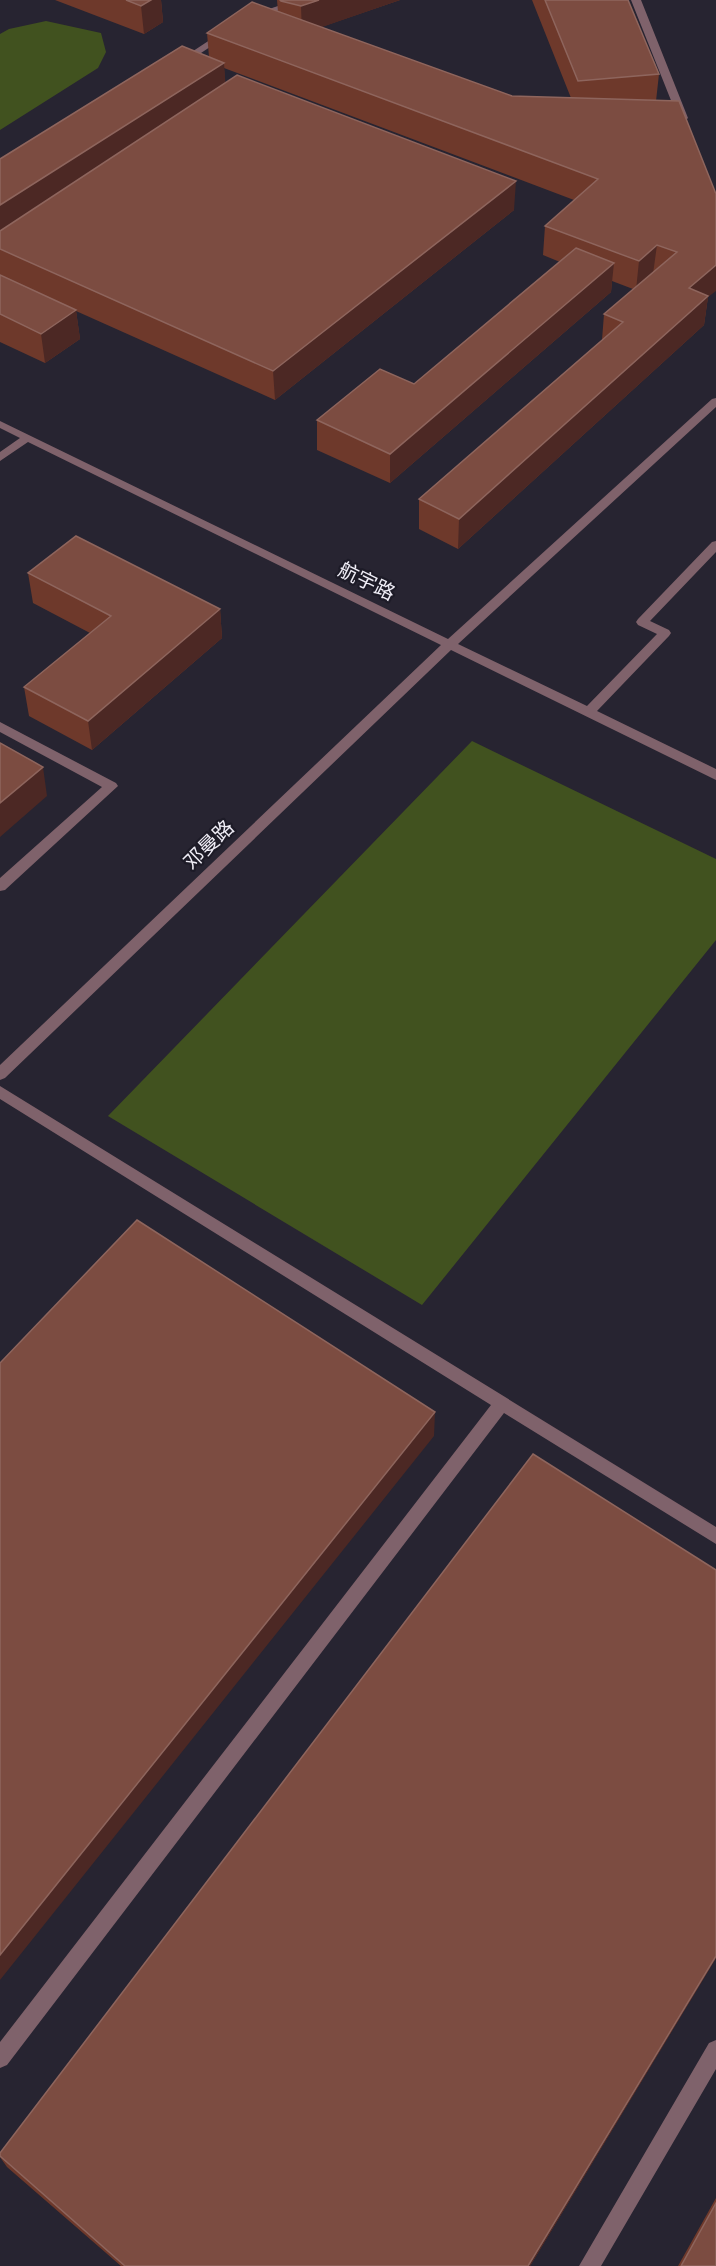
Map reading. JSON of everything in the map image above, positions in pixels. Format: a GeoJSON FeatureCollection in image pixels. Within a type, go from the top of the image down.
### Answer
{"type":"FeatureCollection","features":[{"type":"Feature","properties":{"kind":"street"},"geometry":{"type":"LineString","coordinates":[[240,24],[250,17],[305,0]]}},
{"type":"Feature","properties":{"kind":"street"},"geometry":{"type":"LineString","coordinates":[[636,0],[689,132]]}},
{"type":"Feature","properties":{"kind":"street"},"geometry":{"type":"LineString","coordinates":[[170,70],[230,30]]}},
{"type":"Feature","properties":{"kind":"street","name":"邓曼路"},"geometry":{"type":"LineString","coordinates":[[0,1074],[448,646],[716,401]]}},
{"type":"Feature","properties":{"kind":"street","name":"航宇路"},"geometry":{"type":"LineString","coordinates":[[0,424],[448,646],[716,775]]}},
{"type":"Feature","properties":{"kind":"street"},"geometry":{"type":"LineString","coordinates":[[0,457],[27,438]]}},
{"type":"Feature","properties":{"kind":"street"},"geometry":{"type":"LineString","coordinates":[[588,713],[665,633],[642,622],[716,545]]}},
{"type":"Feature","properties":{"kind":"street"},"geometry":{"type":"LineString","coordinates":[[0,726],[111,786],[0,886]]}},
{"type":"Feature","properties":{"kind":"street"},"geometry":{"type":"LineString","coordinates":[[0,1092],[716,1536]]}},
{"type":"Feature","properties":{"kind":"street"},"geometry":{"type":"LineString","coordinates":[[0,2058],[502,1403]]}},
{"type":"Feature","properties":{"kind":"street"},"geometry":{"type":"LineString","coordinates":[[589,2266],[716,2050]]}},
{"type":"Feature","properties":{"kind":"green space"},"geometry":{"type":"Polygon","coordinates":[[[46,21],[101,33],[106,52],[98,68],[0,130],[0,34],[9,29],[46,21]]]}},
{"type":"Feature","properties":{"kind":"green space"},"geometry":{"type":"Polygon","coordinates":[[[472,741],[716,859],[716,940],[422,1305],[108,1116],[472,741]]]}},
{"type":"Feature","properties":{"kind":"building"},"geometry":{"type":"Polygon","coordinates":[[[126,0],[151,0],[141,6],[126,0]]]}},
{"type":"Feature","properties":{"kind":"building"},"geometry":{"type":"Polygon","coordinates":[[[280,0],[319,0],[301,6],[280,0]]]}},
{"type":"Feature","properties":{"kind":"building"},"geometry":{"type":"Polygon","coordinates":[[[545,0],[628,0],[659,74],[578,81],[545,0]]]}},
{"type":"Feature","properties":{"kind":"building"},"geometry":{"type":"Polygon","coordinates":[[[252,2],[512,96],[679,101],[716,194],[716,265],[689,288],[708,296],[459,519],[419,499],[623,322],[604,314],[677,252],[657,245],[639,261],[545,226],[598,179],[207,33],[252,2]]]}},
{"type":"Feature","properties":{"kind":"building"},"geometry":{"type":"Polygon","coordinates":[[[182,46],[224,63],[0,205],[0,159],[182,46]]]}},
{"type":"Feature","properties":{"kind":"building"},"geometry":{"type":"Polygon","coordinates":[[[237,75],[516,181],[273,371],[0,249],[0,231],[237,75]]]}},
{"type":"Feature","properties":{"kind":"building"},"geometry":{"type":"Polygon","coordinates":[[[576,248],[614,263],[390,454],[317,420],[380,369],[414,384],[576,248]]]}},
{"type":"Feature","properties":{"kind":"building"},"geometry":{"type":"Polygon","coordinates":[[[0,275],[76,310],[41,334],[0,314],[0,275]]]}},
{"type":"Feature","properties":{"kind":"building"},"geometry":{"type":"Polygon","coordinates":[[[76,536],[220,609],[88,721],[24,687],[111,616],[28,573],[76,536]]]}},
{"type":"Feature","properties":{"kind":"building"},"geometry":{"type":"Polygon","coordinates":[[[0,743],[43,767],[0,803],[0,743]]]}},
{"type":"Feature","properties":{"kind":"building"},"geometry":{"type":"Polygon","coordinates":[[[137,1220],[435,1412],[0,1955],[0,1363],[137,1220]]]}},
{"type":"Feature","properties":{"kind":"building"},"geometry":{"type":"Polygon","coordinates":[[[533,1454],[716,1570],[716,1956],[528,2266],[125,2266],[0,2156],[0,2153],[533,1454]]]}},
{"type":"Feature","properties":{"kind":"building"},"geometry":{"type":"Polygon","coordinates":[[[716,2203],[716,2266],[681,2266],[716,2203]]]}}]}
